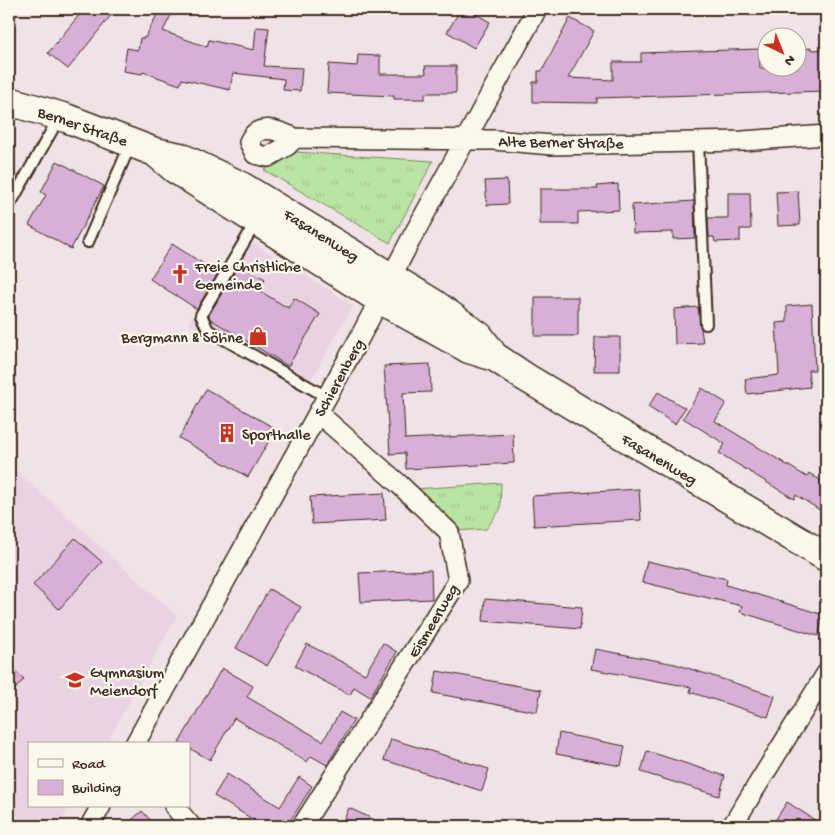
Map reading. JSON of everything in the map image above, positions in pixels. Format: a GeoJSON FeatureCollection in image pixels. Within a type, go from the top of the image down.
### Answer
{"type":"FeatureCollection","features":[{"type":"Feature","properties":{"kind":"main road","name":"Berner Straße"},"geometry":{"type":"LineString","coordinates":[[9,101],[61,116],[143,147],[175,169],[236,195]]}},
{"type":"Feature","properties":{"kind":"main road","name":"Fasanenweg"},"geometry":{"type":"LineString","coordinates":[[236,195],[385,288]]}},
{"type":"Feature","properties":{"kind":"main road","name":"Fasanenweg"},"geometry":{"type":"LineString","coordinates":[[236,195],[256,221],[385,288],[458,320],[479,336],[495,357],[525,377],[826,557]]}},
{"type":"Feature","properties":{"kind":"street","name":"Schierenberg"},"geometry":{"type":"LineString","coordinates":[[136,742],[537,9]]}},
{"type":"Feature","properties":{"kind":"street","name":"Alte Berner Straße"},"geometry":{"type":"LineString","coordinates":[[295,138],[494,140],[552,145],[698,142],[826,136]]}},
{"type":"Feature","properties":{"kind":"street","name":"Eismeerweg"},"geometry":{"type":"LineString","coordinates":[[302,826],[458,581],[449,532],[322,405]]}},
{"type":"Feature","properties":{"kind":"street"},"geometry":{"type":"LineString","coordinates":[[732,826],[826,674]]}},
{"type":"Feature","properties":{"kind":"street"},"geometry":{"type":"LineString","coordinates":[[90,826],[100,808]]}},
{"type":"Feature","properties":{"kind":"street"},"geometry":{"type":"LineString","coordinates":[[176,808],[191,826]]}},
{"type":"Feature","properties":{"kind":"lane"},"geometry":{"type":"LineString","coordinates":[[9,206],[61,116]]}},
{"type":"Feature","properties":{"kind":"lane"},"geometry":{"type":"LineString","coordinates":[[698,142],[706,324]]}},
{"type":"Feature","properties":{"kind":"lane"},"geometry":{"type":"LineString","coordinates":[[88,242],[143,147]]}},
{"type":"Feature","properties":{"kind":"lane"},"geometry":{"type":"LineString","coordinates":[[256,221],[201,315],[208,330],[322,405]]}},
{"type":"Feature","properties":{"kind":"shaded area"},"geometry":{"type":"Polygon","coordinates":[[[240,235],[353,305],[304,393],[188,323],[240,235]]]}},
{"type":"Feature","properties":{"kind":"shaded area","name":"Gymnasium Meiendorf"},"geometry":{"type":"Polygon","coordinates":[[[9,464],[177,616],[107,742],[28,742],[28,808],[69,808],[59,826],[9,826],[9,464]]]}},
{"type":"Feature","properties":{"kind":"green space"},"geometry":{"type":"Polygon","coordinates":[[[295,152],[433,161],[390,243],[264,170],[295,152]]]}},
{"type":"Feature","properties":{"kind":"green space"},"geometry":{"type":"Polygon","coordinates":[[[501,483],[500,510],[486,529],[455,531],[415,489],[501,483]]]}},
{"type":"Feature","properties":{"kind":"building"},"geometry":{"type":"Polygon","coordinates":[[[84,9],[116,9],[68,69],[48,53],[84,9]]]}},
{"type":"Feature","properties":{"kind":"building"},"geometry":{"type":"Polygon","coordinates":[[[160,9],[174,9],[163,31],[207,47],[209,40],[254,50],[256,27],[269,28],[264,66],[302,68],[300,91],[283,90],[284,79],[233,73],[230,90],[182,79],[180,85],[143,72],[142,74],[123,71],[127,48],[138,50],[140,38],[145,38],[160,9]]]}},
{"type":"Feature","properties":{"kind":"building"},"geometry":{"type":"Polygon","coordinates":[[[461,9],[467,9],[490,22],[474,48],[447,32],[461,9]]]}},
{"type":"Feature","properties":{"kind":"building"},"geometry":{"type":"Polygon","coordinates":[[[570,18],[594,31],[568,78],[613,80],[613,62],[641,62],[641,53],[758,49],[758,78],[808,78],[808,48],[812,48],[812,50],[826,49],[826,91],[597,98],[597,103],[533,102],[533,82],[538,82],[538,71],[542,71],[570,18]]]}},
{"type":"Feature","properties":{"kind":"building"},"geometry":{"type":"Polygon","coordinates":[[[358,55],[380,56],[380,74],[426,74],[425,66],[456,66],[456,93],[425,93],[425,99],[394,99],[394,96],[327,93],[329,64],[357,66],[358,55]]]}},
{"type":"Feature","properties":{"kind":"building"},"geometry":{"type":"Polygon","coordinates":[[[57,161],[104,186],[71,249],[29,225],[46,195],[41,192],[57,161]]]}},
{"type":"Feature","properties":{"kind":"building"},"geometry":{"type":"Polygon","coordinates":[[[507,180],[508,204],[487,205],[485,181],[507,180]]]}},
{"type":"Feature","properties":{"kind":"building"},"geometry":{"type":"Polygon","coordinates":[[[618,184],[619,210],[578,212],[578,224],[540,224],[540,189],[598,189],[597,186],[618,184]]]}},
{"type":"Feature","properties":{"kind":"building"},"geometry":{"type":"Polygon","coordinates":[[[798,191],[800,225],[778,226],[776,192],[798,191]]]}},
{"type":"Feature","properties":{"kind":"building"},"geometry":{"type":"Polygon","coordinates":[[[728,193],[750,193],[751,229],[740,229],[740,241],[715,242],[714,237],[709,237],[708,218],[728,218],[728,193]]]}},
{"type":"Feature","properties":{"kind":"building"},"geometry":{"type":"Polygon","coordinates":[[[694,201],[695,238],[673,239],[673,232],[633,233],[632,205],[694,201]]]}},
{"type":"Feature","properties":{"kind":"building","name":"Freie Christliche Gemeinde"},"geometry":{"type":"Polygon","coordinates":[[[172,244],[218,273],[197,309],[150,279],[172,244]]]}},
{"type":"Feature","properties":{"kind":"building"},"geometry":{"type":"Polygon","coordinates":[[[239,264],[265,279],[258,290],[288,308],[294,298],[320,314],[288,366],[210,319],[209,315],[239,264]]]}},
{"type":"Feature","properties":{"kind":"building"},"geometry":{"type":"Polygon","coordinates":[[[535,297],[578,297],[578,336],[535,336],[535,297]]]}},
{"type":"Feature","properties":{"kind":"building"},"geometry":{"type":"Polygon","coordinates":[[[812,304],[815,370],[808,370],[810,387],[747,394],[745,379],[779,375],[776,323],[787,322],[787,306],[812,304]]]}},
{"type":"Feature","properties":{"kind":"building"},"geometry":{"type":"Polygon","coordinates":[[[698,307],[703,343],[675,344],[674,309],[698,307]]]}},
{"type":"Feature","properties":{"kind":"building"},"geometry":{"type":"Polygon","coordinates":[[[595,337],[620,337],[620,371],[594,371],[595,337]]]}},
{"type":"Feature","properties":{"kind":"building"},"geometry":{"type":"Polygon","coordinates":[[[430,364],[431,392],[403,393],[405,439],[513,434],[514,463],[406,469],[405,453],[390,454],[384,366],[430,364]]]}},
{"type":"Feature","properties":{"kind":"building"},"geometry":{"type":"Polygon","coordinates":[[[702,388],[726,403],[715,421],[807,477],[809,473],[826,484],[826,514],[796,495],[794,499],[719,453],[725,444],[683,418],[702,388]]]}},
{"type":"Feature","properties":{"kind":"building","name":"Sporthalle"},"geometry":{"type":"Polygon","coordinates":[[[206,389],[276,429],[248,477],[179,438],[206,389]]]}},
{"type":"Feature","properties":{"kind":"building"},"geometry":{"type":"Polygon","coordinates":[[[658,392],[685,408],[675,424],[648,407],[658,392]]]}},
{"type":"Feature","properties":{"kind":"building"},"geometry":{"type":"Polygon","coordinates":[[[639,489],[641,520],[534,526],[532,496],[639,489]]]}},
{"type":"Feature","properties":{"kind":"building"},"geometry":{"type":"Polygon","coordinates":[[[384,493],[386,520],[312,524],[310,497],[384,493]]]}},
{"type":"Feature","properties":{"kind":"building"},"geometry":{"type":"Polygon","coordinates":[[[75,538],[102,562],[59,609],[33,585],[75,538]]]}},
{"type":"Feature","properties":{"kind":"building"},"geometry":{"type":"Polygon","coordinates":[[[647,561],[727,579],[726,585],[824,615],[818,636],[740,612],[742,606],[642,582],[647,561]]]}},
{"type":"Feature","properties":{"kind":"building"},"geometry":{"type":"Polygon","coordinates":[[[431,570],[432,599],[361,602],[359,573],[431,570]]]}},
{"type":"Feature","properties":{"kind":"building"},"geometry":{"type":"Polygon","coordinates":[[[269,589],[301,607],[267,666],[236,648],[269,589]]]}},
{"type":"Feature","properties":{"kind":"building"},"geometry":{"type":"Polygon","coordinates":[[[485,599],[582,607],[580,629],[483,621],[485,599]]]}},
{"type":"Feature","properties":{"kind":"building"},"geometry":{"type":"Polygon","coordinates":[[[383,643],[397,652],[370,697],[354,687],[350,695],[295,666],[307,644],[365,674],[383,643]]]}},
{"type":"Feature","properties":{"kind":"building"},"geometry":{"type":"Polygon","coordinates":[[[595,649],[675,664],[775,696],[768,717],[690,692],[691,687],[591,669],[595,649]]]}},
{"type":"Feature","properties":{"kind":"building"},"geometry":{"type":"Polygon","coordinates":[[[9,665],[24,679],[9,696],[9,665]]]}},
{"type":"Feature","properties":{"kind":"building"},"geometry":{"type":"Polygon","coordinates":[[[222,668],[253,686],[247,697],[323,741],[340,712],[354,720],[327,765],[311,756],[307,762],[234,718],[210,760],[190,749],[190,742],[180,742],[222,668]]]}},
{"type":"Feature","properties":{"kind":"building"},"geometry":{"type":"Polygon","coordinates":[[[437,671],[541,690],[537,712],[433,693],[437,671]]]}},
{"type":"Feature","properties":{"kind":"building"},"geometry":{"type":"Polygon","coordinates":[[[559,733],[625,746],[621,766],[556,754],[559,733]]]}},
{"type":"Feature","properties":{"kind":"building"},"geometry":{"type":"Polygon","coordinates":[[[391,739],[489,769],[482,791],[384,760],[391,739]]]}},
{"type":"Feature","properties":{"kind":"building"},"geometry":{"type":"Polygon","coordinates":[[[647,751],[725,776],[719,796],[641,772],[647,751]]]}},
{"type":"Feature","properties":{"kind":"building"},"geometry":{"type":"Polygon","coordinates":[[[227,774],[280,807],[299,777],[312,786],[287,826],[264,826],[214,796],[227,774]]]}},
{"type":"Feature","properties":{"kind":"building"},"geometry":{"type":"Polygon","coordinates":[[[787,802],[824,826],[787,826],[776,819],[787,802]]]}},
{"type":"Feature","properties":{"kind":"building"},"geometry":{"type":"Polygon","coordinates":[[[349,808],[388,826],[341,826],[349,808]]]}},
{"type":"Feature","properties":{"kind":"building"},"geometry":{"type":"Polygon","coordinates":[[[142,811],[156,826],[125,826],[142,811]]]}},
{"type":"Feature","properties":{"kind":"place","name":"Freie Christliche Gemeinde"},"geometry":{"type":"Point","coordinates":[180,274]}},
{"type":"Feature","properties":{"kind":"place","name":"Bergmann & Söhne"},"geometry":{"type":"Point","coordinates":[258,336]}},
{"type":"Feature","properties":{"kind":"place","name":"Sporthalle"},"geometry":{"type":"Point","coordinates":[227,433]}},
{"type":"Feature","properties":{"kind":"place","name":"Gymnasium Meiendorf"},"geometry":{"type":"Point","coordinates":[75,680]}}]}
